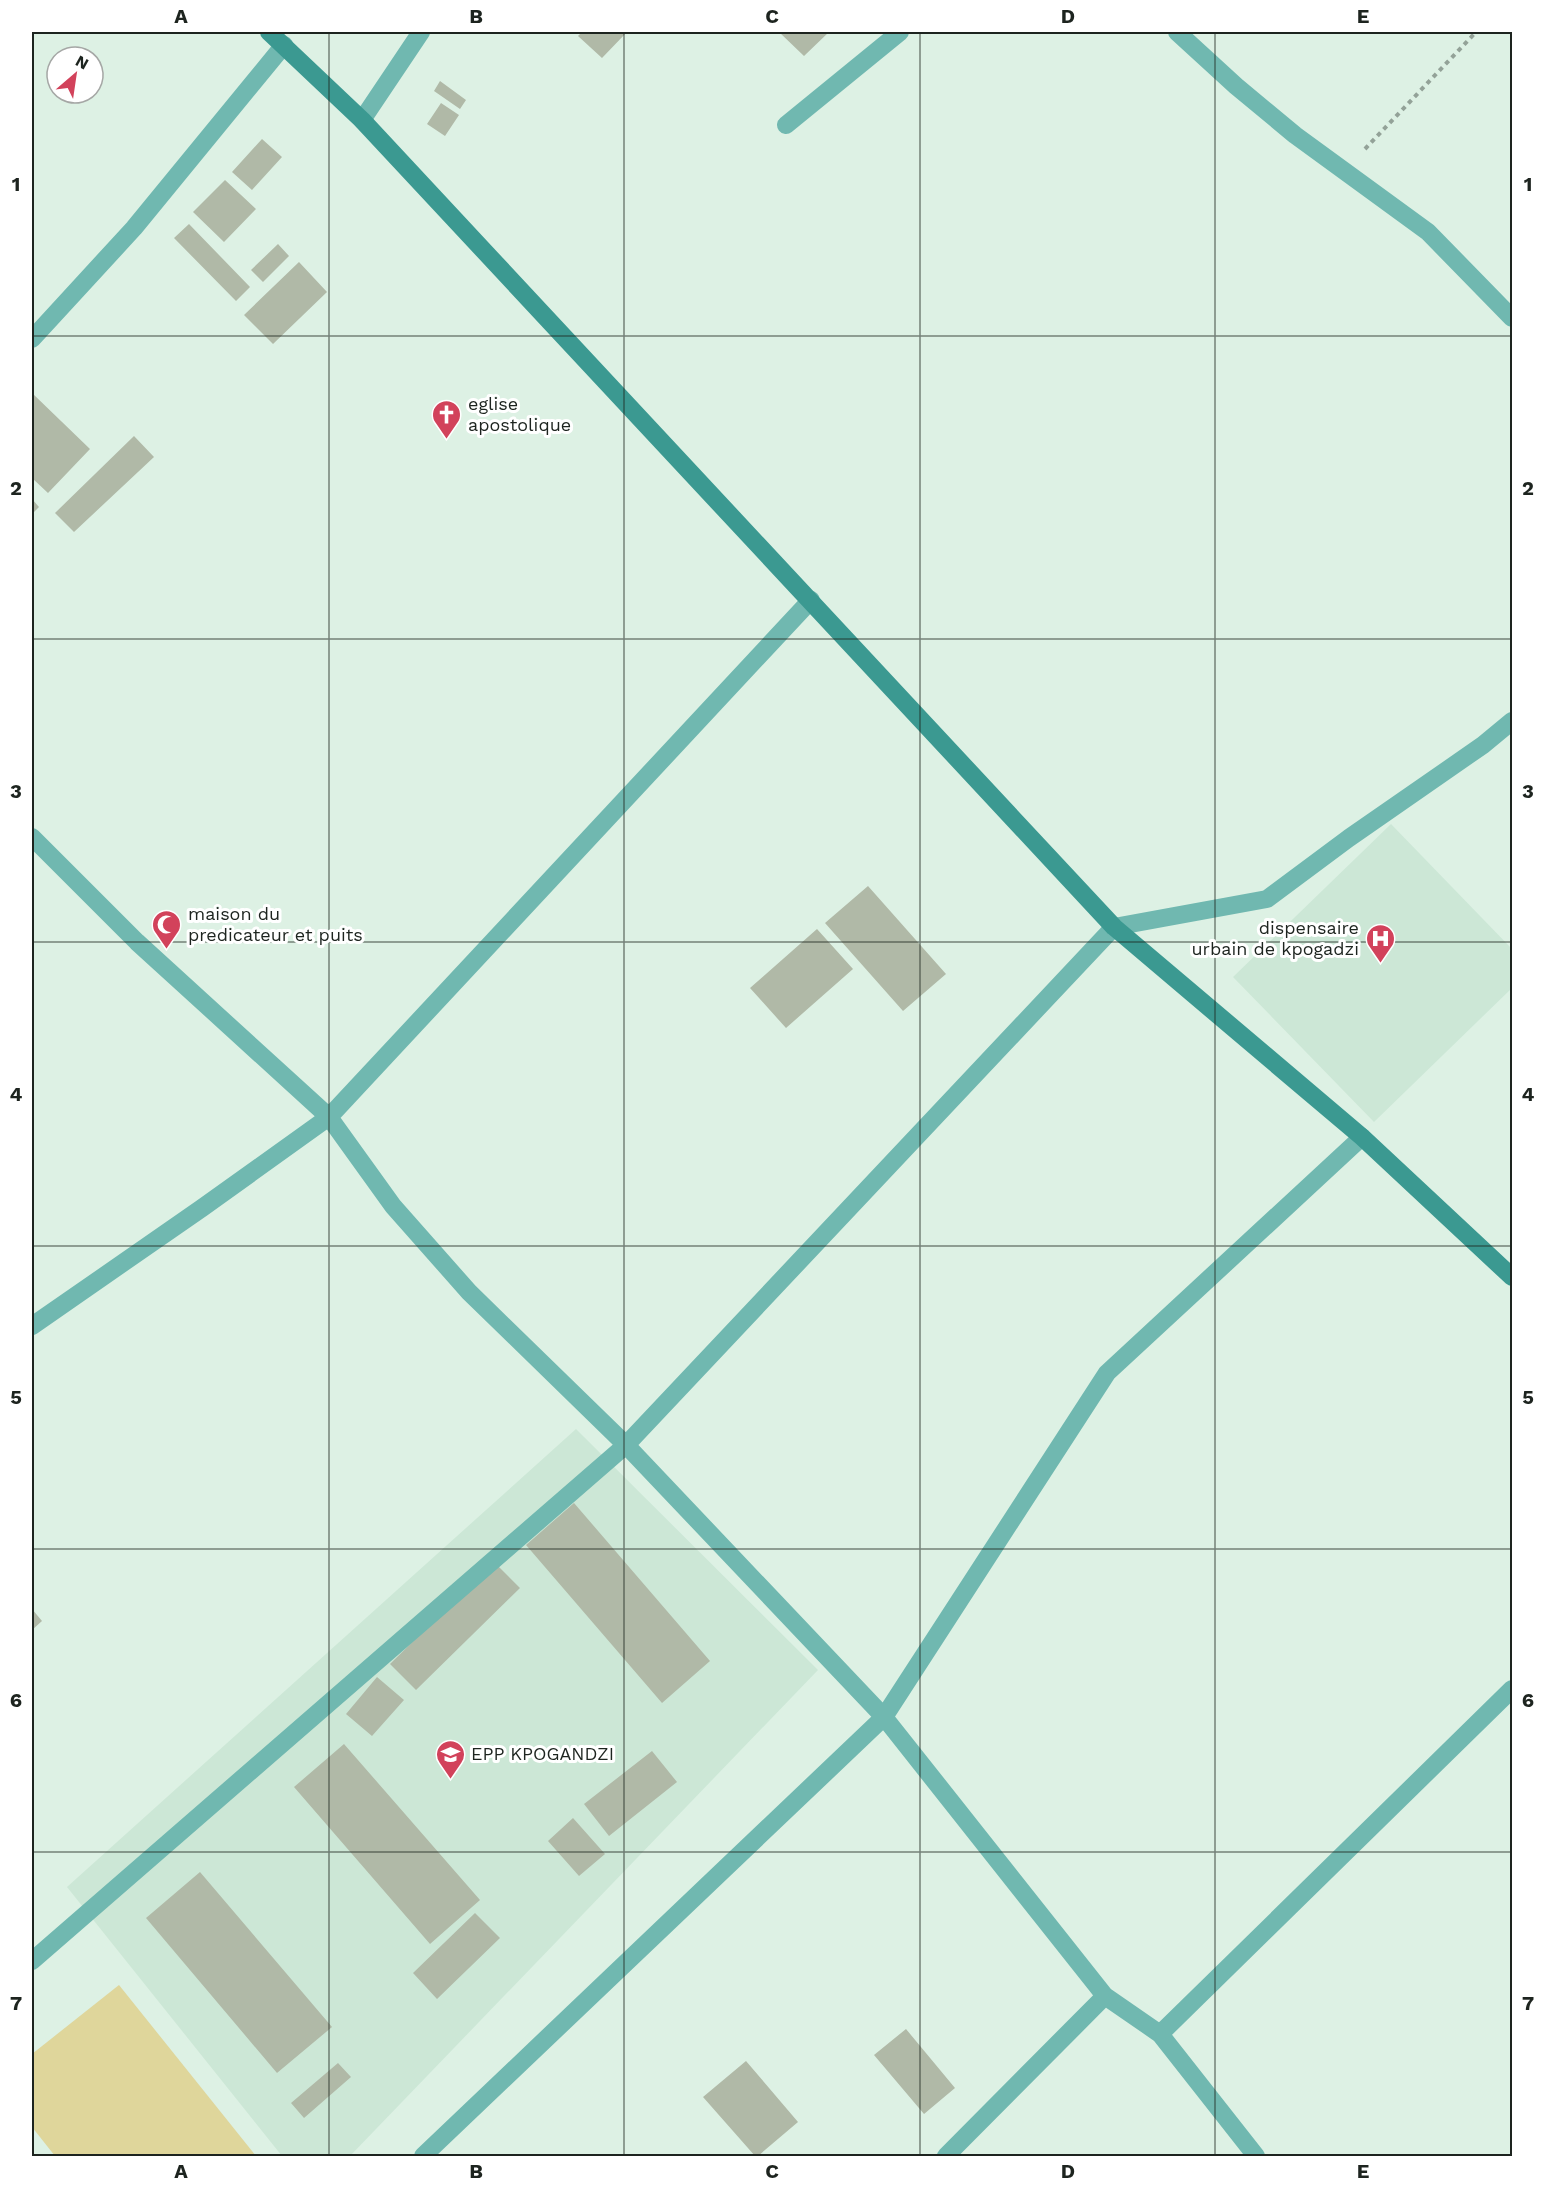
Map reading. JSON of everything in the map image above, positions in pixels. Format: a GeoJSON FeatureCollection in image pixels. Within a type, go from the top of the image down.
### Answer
{"type":"FeatureCollection","features":[{"type":"Feature","properties":{"kind":"street"},"geometry":{"type":"LineString","coordinates":[[269,32],[362,120],[1114,927],[1362,1137],[1512,1277]]}},
{"type":"Feature","properties":{"kind":"street"},"geometry":{"type":"LineString","coordinates":[[362,120],[421,32]]}},
{"type":"Feature","properties":{"kind":"street"},"geometry":{"type":"LineString","coordinates":[[786,125],[900,32]]}},
{"type":"Feature","properties":{"kind":"street"},"geometry":{"type":"LineString","coordinates":[[1177,32],[1244,93],[1295,135],[1428,232],[1512,318]]}},
{"type":"Feature","properties":{"kind":"street"},"geometry":{"type":"LineString","coordinates":[[32,339],[134,228],[284,45]]}},
{"type":"Feature","properties":{"kind":"street"},"geometry":{"type":"LineString","coordinates":[[32,1326],[329,1117],[811,600]]}},
{"type":"Feature","properties":{"kind":"street"},"geometry":{"type":"LineString","coordinates":[[35,1951],[626,1445],[1114,927],[1267,899],[1349,838],[1483,745],[1512,721]]}},
{"type":"Feature","properties":{"kind":"street"},"geometry":{"type":"LineString","coordinates":[[32,837],[137,942],[329,1117],[393,1206],[469,1292],[626,1445],[884,1717],[1105,1996],[1160,2034],[1256,2157]]}},
{"type":"Feature","properties":{"kind":"street"},"geometry":{"type":"LineString","coordinates":[[423,2157],[884,1717],[1107,1373],[1362,1137]]}},
{"type":"Feature","properties":{"kind":"street"},"geometry":{"type":"LineString","coordinates":[[1160,2034],[1512,1689]]}},
{"type":"Feature","properties":{"kind":"street"},"geometry":{"type":"LineString","coordinates":[[946,2157],[1105,1996]]}},
{"type":"Feature","properties":{"kind":"path"},"geometry":{"type":"LineString","coordinates":[[1346,170],[1476,32]]}},
{"type":"Feature","properties":{"kind":"shaded area","name":"dispensaire urbain de kpogadzi"},"geometry":{"type":"Polygon","coordinates":[[[1391,824],[1512,949],[1512,988],[1374,1122],[1233,977],[1391,824]]]}},
{"type":"Feature","properties":{"kind":"shaded area","name":"EPP KPOGANDZI"},"geometry":{"type":"Polygon","coordinates":[[[576,1429],[818,1670],[350,2156],[282,2156],[67,1887],[576,1429]]]}},
{"type":"Feature","properties":{"kind":"shaded area"},"geometry":{"type":"Polygon","coordinates":[[[119,1985],[256,2156],[55,2156],[32,2127],[32,2054],[119,1985]]]}},
{"type":"Feature","properties":{"kind":"building"},"geometry":{"type":"Polygon","coordinates":[[[582,32],[627,32],[602,58],[578,36],[582,32]]]}},
{"type":"Feature","properties":{"kind":"building"},"geometry":{"type":"Polygon","coordinates":[[[779,32],[829,32],[804,56],[779,32]]]}},
{"type":"Feature","properties":{"kind":"building"},"geometry":{"type":"Polygon","coordinates":[[[440,81],[466,100],[460,109],[434,91],[440,81]]]}},
{"type":"Feature","properties":{"kind":"building"},"geometry":{"type":"Polygon","coordinates":[[[441,103],[459,115],[445,136],[427,124],[441,103]]]}},
{"type":"Feature","properties":{"kind":"building"},"geometry":{"type":"Polygon","coordinates":[[[262,139],[282,157],[252,190],[232,172],[262,139]]]}},
{"type":"Feature","properties":{"kind":"building"},"geometry":{"type":"Polygon","coordinates":[[[225,180],[256,209],[224,242],[193,212],[225,180]]]}},
{"type":"Feature","properties":{"kind":"building"},"geometry":{"type":"Polygon","coordinates":[[[189,224],[250,287],[236,301],[174,238],[189,224]]]}},
{"type":"Feature","properties":{"kind":"building"},"geometry":{"type":"Polygon","coordinates":[[[278,244],[289,256],[263,282],[251,270],[278,244]]]}},
{"type":"Feature","properties":{"kind":"building"},"geometry":{"type":"Polygon","coordinates":[[[299,262],[327,292],[273,344],[244,315],[299,262]]]}},
{"type":"Feature","properties":{"kind":"building"},"geometry":{"type":"Polygon","coordinates":[[[32,393],[90,449],[48,493],[32,478],[32,393]]]}},
{"type":"Feature","properties":{"kind":"building"},"geometry":{"type":"Polygon","coordinates":[[[134,436],[154,457],[74,532],[55,513],[134,436]]]}},
{"type":"Feature","properties":{"kind":"building"},"geometry":{"type":"Polygon","coordinates":[[[32,499],[39,507],[32,514],[32,499]]]}},
{"type":"Feature","properties":{"kind":"building"},"geometry":{"type":"Polygon","coordinates":[[[868,886],[946,974],[903,1011],[825,923],[868,886]]]}},
{"type":"Feature","properties":{"kind":"building"},"geometry":{"type":"Polygon","coordinates":[[[817,929],[853,969],[786,1028],[750,988],[817,929]]]}},
{"type":"Feature","properties":{"kind":"building"},"geometry":{"type":"Polygon","coordinates":[[[574,1503],[710,1661],[662,1703],[526,1545],[574,1503]]]}},
{"type":"Feature","properties":{"kind":"building"},"geometry":{"type":"Polygon","coordinates":[[[494,1562],[520,1588],[416,1690],[390,1664],[494,1562]]]}},
{"type":"Feature","properties":{"kind":"building"},"geometry":{"type":"Polygon","coordinates":[[[32,1609],[42,1621],[32,1630],[32,1609]]]}},
{"type":"Feature","properties":{"kind":"building"},"geometry":{"type":"Polygon","coordinates":[[[377,1677],[404,1700],[372,1736],[346,1714],[377,1677]]]}},
{"type":"Feature","properties":{"kind":"building"},"geometry":{"type":"Polygon","coordinates":[[[344,1744],[480,1900],[430,1944],[294,1787],[344,1744]]]}},
{"type":"Feature","properties":{"kind":"building"},"geometry":{"type":"Polygon","coordinates":[[[652,1751],[677,1782],[609,1836],[584,1804],[652,1751]]]}},
{"type":"Feature","properties":{"kind":"building"},"geometry":{"type":"Polygon","coordinates":[[[573,1818],[605,1854],[579,1876],[548,1841],[573,1818]]]}},
{"type":"Feature","properties":{"kind":"building"},"geometry":{"type":"Polygon","coordinates":[[[200,1872],[332,2027],[277,2073],[146,1918],[200,1872]]]}},
{"type":"Feature","properties":{"kind":"building"},"geometry":{"type":"Polygon","coordinates":[[[475,1913],[500,1938],[437,1999],[413,1973],[475,1913]]]}},
{"type":"Feature","properties":{"kind":"building"},"geometry":{"type":"Polygon","coordinates":[[[906,2029],[955,2088],[924,2114],[874,2055],[906,2029]]]}},
{"type":"Feature","properties":{"kind":"building"},"geometry":{"type":"Polygon","coordinates":[[[746,2061],[798,2122],[758,2156],[755,2156],[703,2097],[746,2061]]]}},
{"type":"Feature","properties":{"kind":"building"},"geometry":{"type":"Polygon","coordinates":[[[338,2063],[351,2077],[304,2118],[291,2103],[338,2063]]]}},
{"type":"Feature","properties":{"kind":"place","name":"eglise apostolique"},"geometry":{"type":"Point","coordinates":[447,440]}},
{"type":"Feature","properties":{"kind":"place","name":"maison du predicateur et puits"},"geometry":{"type":"Point","coordinates":[167,950]}},
{"type":"Feature","properties":{"kind":"place","name":"dispensaire urbain de kpogadzi"},"geometry":{"type":"Point","coordinates":[1380,964]}},
{"type":"Feature","properties":{"kind":"place","name":"EPP KPOGANDZI"},"geometry":{"type":"Point","coordinates":[450,1780]}}]}
